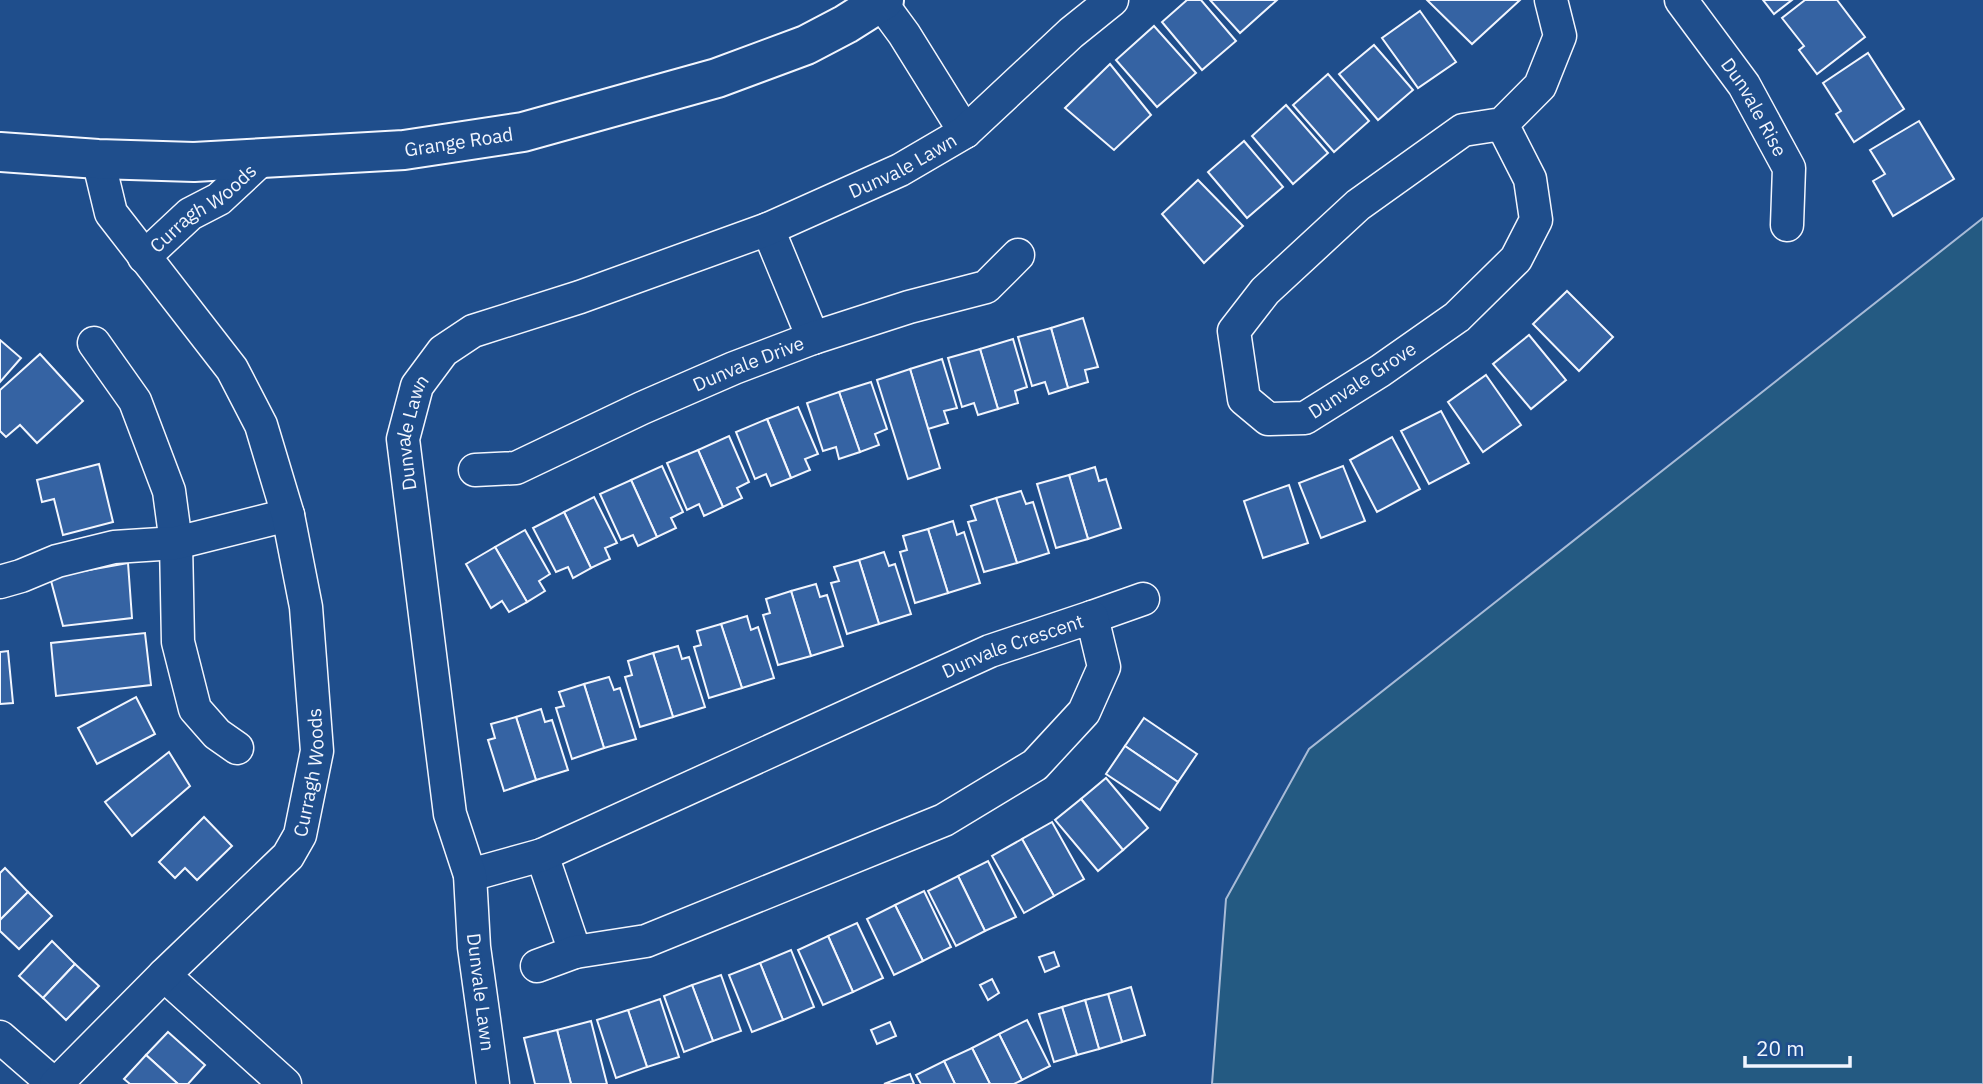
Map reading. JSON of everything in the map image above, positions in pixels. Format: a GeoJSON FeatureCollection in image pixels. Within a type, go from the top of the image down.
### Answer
{"type":"FeatureCollection","features":[{"type":"Feature","properties":{"kind":"main road","name":"Grange Road"},"geometry":{"type":"LineString","coordinates":[[2,158],[194,162],[404,150],[523,132],[717,78],[806,45],[881,1]]}},
{"type":"Feature","properties":{"kind":"street","name":"Dunvale Lawn"},"geometry":{"type":"LineString","coordinates":[[493,1084],[474,947],[470,874],[450,814],[403,439],[417,386],[443,351],[473,331],[580,297],[768,229],[900,170],[965,132],[1071,33],[1112,0]]}},
{"type":"Feature","properties":{"kind":"street"},"geometry":{"type":"LineString","coordinates":[[1502,124],[1540,86],[1560,36],[1551,0]]}},
{"type":"Feature","properties":{"kind":"street","name":"Dunvale Rise"},"geometry":{"type":"LineString","coordinates":[[1681,0],[1744,85],[1789,168],[1787,225]]}},
{"type":"Feature","properties":{"kind":"street","name":"Dunvale Lawn"},"geometry":{"type":"LineString","coordinates":[[881,1],[965,132]]}},
{"type":"Feature","properties":{"kind":"street","name":"Dunvale Grove"},"geometry":{"type":"LineString","coordinates":[[1502,124],[1530,179],[1536,220],[1516,259],[1457,317],[1380,371],[1305,418],[1268,419],[1244,399],[1234,331],[1265,291],[1358,205],[1463,130],[1502,124]]}},
{"type":"Feature","properties":{"kind":"street","name":"Curragh Woods"},"geometry":{"type":"LineString","coordinates":[[144,257],[190,214],[219,199],[262,158]]}},
{"type":"Feature","properties":{"kind":"street","name":"Curragh Woods"},"geometry":{"type":"LineString","coordinates":[[0,1037],[55,1084],[288,856],[300,835],[317,751],[306,607],[288,515],[261,425],[232,369],[111,213],[98,159]]}},
{"type":"Feature","properties":{"kind":"street"},"geometry":{"type":"LineString","coordinates":[[768,229],[813,338]]}},
{"type":"Feature","properties":{"kind":"street","name":"Dunvale Drive"},"geometry":{"type":"LineString","coordinates":[[475,470],[516,467],[653,403],[813,338],[909,307],[986,287],[1018,255]]}},
{"type":"Feature","properties":{"kind":"street"},"geometry":{"type":"LineString","coordinates":[[94,342],[135,401],[169,491],[176,543],[178,642],[195,709],[217,734],[237,748]]}},
{"type":"Feature","properties":{"kind":"street"},"geometry":{"type":"LineString","coordinates":[[0,582],[57,561],[114,547],[176,543],[288,515]]}},
{"type":"Feature","properties":{"kind":"street"},"geometry":{"type":"LineString","coordinates":[[1092,617],[1143,599]]}},
{"type":"Feature","properties":{"kind":"street","name":"Dunvale Crescent"},"geometry":{"type":"LineString","coordinates":[[470,874],[542,855],[990,651],[1092,617],[1104,667],[1084,712],[1035,765],[944,820],[646,941],[575,952],[537,966]]}},
{"type":"Feature","properties":{"kind":"street"},"geometry":{"type":"LineString","coordinates":[[542,855],[575,952]]}},
{"type":"Feature","properties":{"kind":"street"},"geometry":{"type":"LineString","coordinates":[[164,975],[285,1084]]}},
{"type":"Feature","properties":{"kind":"shaded area"},"geometry":{"type":"Polygon","coordinates":[[[1983,218],[1983,1084],[1212,1084],[1226,899],[1309,749],[1983,218]]]}},
{"type":"Feature","properties":{"kind":"building"},"geometry":{"type":"Polygon","coordinates":[[[1187,0],[1201,0],[1236,41],[1202,70],[1162,22],[1187,0]]]}},
{"type":"Feature","properties":{"kind":"building"},"geometry":{"type":"Polygon","coordinates":[[[1210,0],[1277,0],[1240,33],[1210,0]]]}},
{"type":"Feature","properties":{"kind":"building"},"geometry":{"type":"Polygon","coordinates":[[[1427,0],[1520,0],[1472,44],[1427,0]]]}},
{"type":"Feature","properties":{"kind":"building"},"geometry":{"type":"Polygon","coordinates":[[[1763,0],[1792,0],[1774,14],[1763,0]]]}},
{"type":"Feature","properties":{"kind":"building"},"geometry":{"type":"Polygon","coordinates":[[[1805,0],[1837,0],[1865,37],[1817,74],[1799,50],[1804,46],[1782,18],[1805,0]]]}},
{"type":"Feature","properties":{"kind":"building"},"geometry":{"type":"Polygon","coordinates":[[[1420,11],[1456,62],[1418,88],[1382,38],[1420,11]]]}},
{"type":"Feature","properties":{"kind":"building"},"geometry":{"type":"Polygon","coordinates":[[[1154,26],[1196,73],[1157,107],[1116,60],[1154,26]]]}},
{"type":"Feature","properties":{"kind":"building"},"geometry":{"type":"Polygon","coordinates":[[[1374,45],[1413,90],[1378,120],[1339,74],[1374,45]]]}},
{"type":"Feature","properties":{"kind":"building"},"geometry":{"type":"Polygon","coordinates":[[[1868,53],[1904,109],[1854,142],[1836,114],[1841,111],[1823,83],[1868,53]]]}},
{"type":"Feature","properties":{"kind":"building"},"geometry":{"type":"Polygon","coordinates":[[[1110,64],[1151,115],[1114,150],[1065,108],[1110,64]]]}},
{"type":"Feature","properties":{"kind":"building"},"geometry":{"type":"Polygon","coordinates":[[[1328,74],[1369,121],[1334,152],[1293,105],[1328,74]]]}},
{"type":"Feature","properties":{"kind":"building"},"geometry":{"type":"Polygon","coordinates":[[[1286,105],[1328,153],[1293,184],[1252,136],[1286,105]]]}},
{"type":"Feature","properties":{"kind":"building"},"geometry":{"type":"Polygon","coordinates":[[[1919,121],[1954,179],[1893,216],[1873,181],[1885,174],[1870,150],[1919,121]]]}},
{"type":"Feature","properties":{"kind":"building"},"geometry":{"type":"Polygon","coordinates":[[[1244,141],[1283,187],[1247,218],[1208,172],[1244,141]]]}},
{"type":"Feature","properties":{"kind":"building"},"geometry":{"type":"Polygon","coordinates":[[[1198,180],[1243,226],[1204,263],[1162,214],[1198,180]]]}},
{"type":"Feature","properties":{"kind":"building"},"geometry":{"type":"Polygon","coordinates":[[[1567,291],[1613,337],[1579,371],[1533,324],[1567,291]]]}},
{"type":"Feature","properties":{"kind":"building"},"geometry":{"type":"Polygon","coordinates":[[[1083,318],[1098,367],[1085,370],[1088,382],[1068,388],[1051,328],[1083,318]]]}},
{"type":"Feature","properties":{"kind":"building"},"geometry":{"type":"Polygon","coordinates":[[[1051,328],[1068,388],[1049,394],[1045,382],[1032,386],[1018,337],[1051,328]]]}},
{"type":"Feature","properties":{"kind":"building"},"geometry":{"type":"Polygon","coordinates":[[[1529,335],[1566,380],[1531,409],[1493,364],[1529,335]]]}},
{"type":"Feature","properties":{"kind":"building"},"geometry":{"type":"Polygon","coordinates":[[[1013,339],[1027,387],[1015,391],[1018,403],[998,409],[980,349],[1013,339]]]}},
{"type":"Feature","properties":{"kind":"building"},"geometry":{"type":"Polygon","coordinates":[[[0,340],[21,358],[0,382],[0,340]]]}},
{"type":"Feature","properties":{"kind":"building"},"geometry":{"type":"Polygon","coordinates":[[[980,349],[998,409],[978,415],[974,403],[962,407],[948,358],[980,349]]]}},
{"type":"Feature","properties":{"kind":"building"},"geometry":{"type":"Polygon","coordinates":[[[40,354],[83,401],[37,443],[20,425],[6,437],[0,431],[0,390],[40,354]]]}},
{"type":"Feature","properties":{"kind":"building"},"geometry":{"type":"Polygon","coordinates":[[[942,359],[957,408],[944,411],[948,423],[928,429],[910,369],[942,359]]]}},
{"type":"Feature","properties":{"kind":"building"},"geometry":{"type":"Polygon","coordinates":[[[910,369],[940,468],[908,479],[877,380],[910,369]]]}},
{"type":"Feature","properties":{"kind":"building"},"geometry":{"type":"Polygon","coordinates":[[[1486,375],[1521,425],[1483,452],[1448,402],[1486,375]]]}},
{"type":"Feature","properties":{"kind":"building"},"geometry":{"type":"Polygon","coordinates":[[[871,382],[887,429],[875,434],[879,445],[860,452],[839,392],[871,382]]]}},
{"type":"Feature","properties":{"kind":"building"},"geometry":{"type":"Polygon","coordinates":[[[839,392],[860,452],[839,459],[836,447],[823,451],[807,403],[839,392]]]}},
{"type":"Feature","properties":{"kind":"building"},"geometry":{"type":"Polygon","coordinates":[[[798,407],[818,454],[805,459],[810,470],[791,478],[767,419],[798,407]]]}},
{"type":"Feature","properties":{"kind":"building"},"geometry":{"type":"Polygon","coordinates":[[[1441,411],[1469,463],[1429,484],[1401,431],[1441,411]]]}},
{"type":"Feature","properties":{"kind":"building"},"geometry":{"type":"Polygon","coordinates":[[[767,419],[791,478],[771,486],[766,474],[755,479],[736,432],[767,419]]]}},
{"type":"Feature","properties":{"kind":"building"},"geometry":{"type":"Polygon","coordinates":[[[729,436],[749,482],[737,488],[742,498],[723,507],[698,450],[729,436]]]}},
{"type":"Feature","properties":{"kind":"building"},"geometry":{"type":"Polygon","coordinates":[[[1392,437],[1420,489],[1377,512],[1350,460],[1392,437]]]}},
{"type":"Feature","properties":{"kind":"building"},"geometry":{"type":"Polygon","coordinates":[[[698,450],[723,507],[704,516],[699,504],[687,510],[667,463],[698,450]]]}},
{"type":"Feature","properties":{"kind":"building"},"geometry":{"type":"Polygon","coordinates":[[[99,464],[113,522],[63,535],[54,499],[42,502],[37,480],[99,464]]]}},
{"type":"Feature","properties":{"kind":"building"},"geometry":{"type":"Polygon","coordinates":[[[662,466],[683,512],[671,518],[676,528],[657,537],[631,480],[662,466]]]}},
{"type":"Feature","properties":{"kind":"building"},"geometry":{"type":"Polygon","coordinates":[[[1343,466],[1365,521],[1321,538],[1299,483],[1343,466]]]}},
{"type":"Feature","properties":{"kind":"building"},"geometry":{"type":"Polygon","coordinates":[[[1095,467],[1099,481],[1106,479],[1121,528],[1088,539],[1069,475],[1095,467]]]}},
{"type":"Feature","properties":{"kind":"building"},"geometry":{"type":"Polygon","coordinates":[[[1069,475],[1088,539],[1056,548],[1037,484],[1069,475]]]}},
{"type":"Feature","properties":{"kind":"building"},"geometry":{"type":"Polygon","coordinates":[[[631,480],[657,537],[638,546],[633,535],[621,540],[600,494],[631,480]]]}},
{"type":"Feature","properties":{"kind":"building"},"geometry":{"type":"Polygon","coordinates":[[[1289,485],[1308,543],[1263,558],[1244,501],[1289,485]]]}},
{"type":"Feature","properties":{"kind":"building"},"geometry":{"type":"Polygon","coordinates":[[[1021,491],[1026,504],[1033,502],[1049,553],[1017,563],[996,498],[1021,491]]]}},
{"type":"Feature","properties":{"kind":"building"},"geometry":{"type":"Polygon","coordinates":[[[594,497],[617,543],[605,548],[610,559],[591,568],[564,512],[594,497]]]}},
{"type":"Feature","properties":{"kind":"building"},"geometry":{"type":"Polygon","coordinates":[[[996,498],[1017,563],[984,572],[968,522],[976,520],[971,506],[996,498]]]}},
{"type":"Feature","properties":{"kind":"building"},"geometry":{"type":"Polygon","coordinates":[[[564,512],[591,568],[573,578],[568,567],[556,572],[533,528],[564,512]]]}},
{"type":"Feature","properties":{"kind":"building"},"geometry":{"type":"Polygon","coordinates":[[[953,521],[957,535],[964,532],[980,583],[948,593],[928,529],[953,521]]]}},
{"type":"Feature","properties":{"kind":"building"},"geometry":{"type":"Polygon","coordinates":[[[928,529],[948,593],[915,603],[900,552],[907,550],[903,536],[928,529]]]}},
{"type":"Feature","properties":{"kind":"building"},"geometry":{"type":"Polygon","coordinates":[[[525,530],[550,574],[539,581],[545,591],[527,602],[495,547],[525,530]]]}},
{"type":"Feature","properties":{"kind":"building"},"geometry":{"type":"Polygon","coordinates":[[[495,547],[527,602],[509,612],[502,601],[491,608],[466,564],[495,547]]]}},
{"type":"Feature","properties":{"kind":"building"},"geometry":{"type":"Polygon","coordinates":[[[884,552],[889,566],[895,564],[911,614],[879,624],[859,560],[884,552]]]}},
{"type":"Feature","properties":{"kind":"building"},"geometry":{"type":"Polygon","coordinates":[[[859,560],[879,624],[847,634],[831,583],[839,581],[834,567],[859,560]]]}},
{"type":"Feature","properties":{"kind":"building"},"geometry":{"type":"Polygon","coordinates":[[[128,563],[132,618],[63,626],[50,577],[128,563]]]}},
{"type":"Feature","properties":{"kind":"building"},"geometry":{"type":"Polygon","coordinates":[[[816,584],[820,597],[827,595],[843,646],[811,656],[791,591],[816,584]]]}},
{"type":"Feature","properties":{"kind":"building"},"geometry":{"type":"Polygon","coordinates":[[[791,591],[811,656],[778,665],[763,615],[770,613],[766,599],[791,591]]]}},
{"type":"Feature","properties":{"kind":"building"},"geometry":{"type":"Polygon","coordinates":[[[747,616],[751,630],[758,627],[774,678],[742,688],[721,624],[747,616]]]}},
{"type":"Feature","properties":{"kind":"building"},"geometry":{"type":"Polygon","coordinates":[[[721,624],[742,688],[709,698],[694,647],[701,645],[697,631],[721,624]]]}},
{"type":"Feature","properties":{"kind":"building"},"geometry":{"type":"Polygon","coordinates":[[[145,633],[151,685],[56,696],[51,643],[145,633]]]}},
{"type":"Feature","properties":{"kind":"building"},"geometry":{"type":"Polygon","coordinates":[[[678,646],[682,659],[689,657],[705,707],[673,717],[653,653],[678,646]]]}},
{"type":"Feature","properties":{"kind":"building"},"geometry":{"type":"Polygon","coordinates":[[[8,651],[13,703],[0,704],[0,652],[8,651]]]}},
{"type":"Feature","properties":{"kind":"building"},"geometry":{"type":"Polygon","coordinates":[[[653,653],[673,717],[640,727],[625,677],[632,675],[628,661],[653,653]]]}},
{"type":"Feature","properties":{"kind":"building"},"geometry":{"type":"Polygon","coordinates":[[[609,677],[614,690],[620,688],[636,739],[604,748],[584,684],[609,677]]]}},
{"type":"Feature","properties":{"kind":"building"},"geometry":{"type":"Polygon","coordinates":[[[584,684],[604,748],[572,759],[556,708],[564,706],[559,692],[584,684]]]}},
{"type":"Feature","properties":{"kind":"building"},"geometry":{"type":"Polygon","coordinates":[[[136,697],[155,734],[97,764],[78,728],[136,697]]]}},
{"type":"Feature","properties":{"kind":"building"},"geometry":{"type":"Polygon","coordinates":[[[541,709],[545,722],[552,720],[568,770],[536,780],[516,717],[541,709]]]}},
{"type":"Feature","properties":{"kind":"building"},"geometry":{"type":"Polygon","coordinates":[[[516,717],[536,780],[504,791],[488,740],[495,738],[491,724],[516,717]]]}},
{"type":"Feature","properties":{"kind":"building"},"geometry":{"type":"Polygon","coordinates":[[[1144,718],[1197,754],[1178,782],[1125,746],[1144,718]]]}},
{"type":"Feature","properties":{"kind":"building"},"geometry":{"type":"Polygon","coordinates":[[[1125,746],[1178,782],[1160,810],[1106,774],[1125,746]]]}},
{"type":"Feature","properties":{"kind":"building"},"geometry":{"type":"Polygon","coordinates":[[[169,752],[190,786],[132,836],[105,802],[169,752]]]}},
{"type":"Feature","properties":{"kind":"building"},"geometry":{"type":"Polygon","coordinates":[[[1106,778],[1148,828],[1123,850],[1081,799],[1106,778]]]}},
{"type":"Feature","properties":{"kind":"building"},"geometry":{"type":"Polygon","coordinates":[[[1081,799],[1123,850],[1098,871],[1055,820],[1081,799]]]}},
{"type":"Feature","properties":{"kind":"building"},"geometry":{"type":"Polygon","coordinates":[[[204,817],[232,846],[197,880],[185,868],[175,878],[159,862],[204,817]]]}},
{"type":"Feature","properties":{"kind":"building"},"geometry":{"type":"Polygon","coordinates":[[[1052,822],[1084,879],[1054,896],[1022,839],[1052,822]]]}},
{"type":"Feature","properties":{"kind":"building"},"geometry":{"type":"Polygon","coordinates":[[[1022,839],[1054,896],[1024,913],[992,856],[1022,839]]]}},
{"type":"Feature","properties":{"kind":"building"},"geometry":{"type":"Polygon","coordinates":[[[988,861],[1016,917],[985,931],[958,876],[988,861]]]}},
{"type":"Feature","properties":{"kind":"building"},"geometry":{"type":"Polygon","coordinates":[[[5,868],[28,892],[0,920],[0,873],[5,868]]]}},
{"type":"Feature","properties":{"kind":"building"},"geometry":{"type":"Polygon","coordinates":[[[958,876],[985,931],[956,946],[928,891],[958,876]]]}},
{"type":"Feature","properties":{"kind":"building"},"geometry":{"type":"Polygon","coordinates":[[[924,891],[951,947],[923,961],[895,905],[924,891]]]}},
{"type":"Feature","properties":{"kind":"building"},"geometry":{"type":"Polygon","coordinates":[[[28,892],[52,916],[19,949],[0,931],[0,920],[28,892]]]}},
{"type":"Feature","properties":{"kind":"building"},"geometry":{"type":"Polygon","coordinates":[[[895,905],[923,961],[894,975],[867,919],[895,905]]]}},
{"type":"Feature","properties":{"kind":"building"},"geometry":{"type":"Polygon","coordinates":[[[857,923],[883,978],[853,992],[828,936],[857,923]]]}},
{"type":"Feature","properties":{"kind":"building"},"geometry":{"type":"Polygon","coordinates":[[[828,936],[853,992],[823,1005],[798,950],[828,936]]]}},
{"type":"Feature","properties":{"kind":"building"},"geometry":{"type":"Polygon","coordinates":[[[52,941],[75,964],[43,998],[19,976],[52,941]]]}},
{"type":"Feature","properties":{"kind":"building"},"geometry":{"type":"Polygon","coordinates":[[[791,950],[814,1007],[783,1020],[760,963],[791,950]]]}},
{"type":"Feature","properties":{"kind":"building"},"geometry":{"type":"Polygon","coordinates":[[[1054,952],[1059,966],[1045,972],[1039,957],[1054,952]]]}},
{"type":"Feature","properties":{"kind":"building"},"geometry":{"type":"Polygon","coordinates":[[[760,963],[783,1020],[752,1032],[729,975],[760,963]]]}},
{"type":"Feature","properties":{"kind":"building"},"geometry":{"type":"Polygon","coordinates":[[[75,964],[99,986],[66,1020],[43,998],[75,964]]]}},
{"type":"Feature","properties":{"kind":"building"},"geometry":{"type":"Polygon","coordinates":[[[721,975],[741,1031],[713,1041],[692,985],[721,975]]]}},
{"type":"Feature","properties":{"kind":"building"},"geometry":{"type":"Polygon","coordinates":[[[992,979],[999,993],[988,1000],[980,985],[992,979]]]}},
{"type":"Feature","properties":{"kind":"building"},"geometry":{"type":"Polygon","coordinates":[[[692,985],[713,1041],[684,1052],[664,996],[692,985]]]}},
{"type":"Feature","properties":{"kind":"building"},"geometry":{"type":"Polygon","coordinates":[[[1131,987],[1145,1035],[1122,1042],[1108,994],[1131,987]]]}},
{"type":"Feature","properties":{"kind":"building"},"geometry":{"type":"Polygon","coordinates":[[[1108,994],[1122,1042],[1099,1049],[1085,1000],[1108,994]]]}},
{"type":"Feature","properties":{"kind":"building"},"geometry":{"type":"Polygon","coordinates":[[[660,999],[679,1057],[647,1067],[628,1010],[660,999]]]}},
{"type":"Feature","properties":{"kind":"building"},"geometry":{"type":"Polygon","coordinates":[[[1085,1000],[1099,1049],[1077,1055],[1062,1007],[1085,1000]]]}},
{"type":"Feature","properties":{"kind":"building"},"geometry":{"type":"Polygon","coordinates":[[[1062,1007],[1077,1055],[1054,1062],[1039,1014],[1062,1007]]]}},
{"type":"Feature","properties":{"kind":"building"},"geometry":{"type":"Polygon","coordinates":[[[628,1010],[647,1067],[616,1078],[597,1020],[628,1010]]]}},
{"type":"Feature","properties":{"kind":"building"},"geometry":{"type":"Polygon","coordinates":[[[1027,1020],[1050,1066],[1022,1080],[999,1034],[1027,1020]]]}},
{"type":"Feature","properties":{"kind":"building"},"geometry":{"type":"Polygon","coordinates":[[[591,1021],[607,1084],[571,1084],[557,1030],[591,1021]]]}},
{"type":"Feature","properties":{"kind":"building"},"geometry":{"type":"Polygon","coordinates":[[[890,1022],[896,1036],[877,1044],[871,1030],[890,1022]]]}},
{"type":"Feature","properties":{"kind":"building"},"geometry":{"type":"Polygon","coordinates":[[[557,1030],[571,1084],[535,1084],[524,1038],[557,1030]]]}},
{"type":"Feature","properties":{"kind":"building"},"geometry":{"type":"Polygon","coordinates":[[[168,1032],[205,1065],[188,1084],[178,1084],[146,1055],[168,1032]]]}},
{"type":"Feature","properties":{"kind":"building"},"geometry":{"type":"Polygon","coordinates":[[[999,1034],[1022,1080],[1014,1084],[990,1084],[972,1048],[999,1034]]]}},
{"type":"Feature","properties":{"kind":"building"},"geometry":{"type":"Polygon","coordinates":[[[972,1048],[990,1084],[955,1084],[944,1061],[972,1048]]]}},
{"type":"Feature","properties":{"kind":"building"},"geometry":{"type":"Polygon","coordinates":[[[146,1055],[178,1084],[130,1084],[124,1079],[146,1055]]]}},
{"type":"Feature","properties":{"kind":"building"},"geometry":{"type":"Polygon","coordinates":[[[944,1061],[955,1084],[921,1084],[916,1075],[944,1061]]]}},
{"type":"Feature","properties":{"kind":"building"},"geometry":{"type":"Polygon","coordinates":[[[910,1074],[914,1084],[884,1084],[910,1074]]]}}]}
